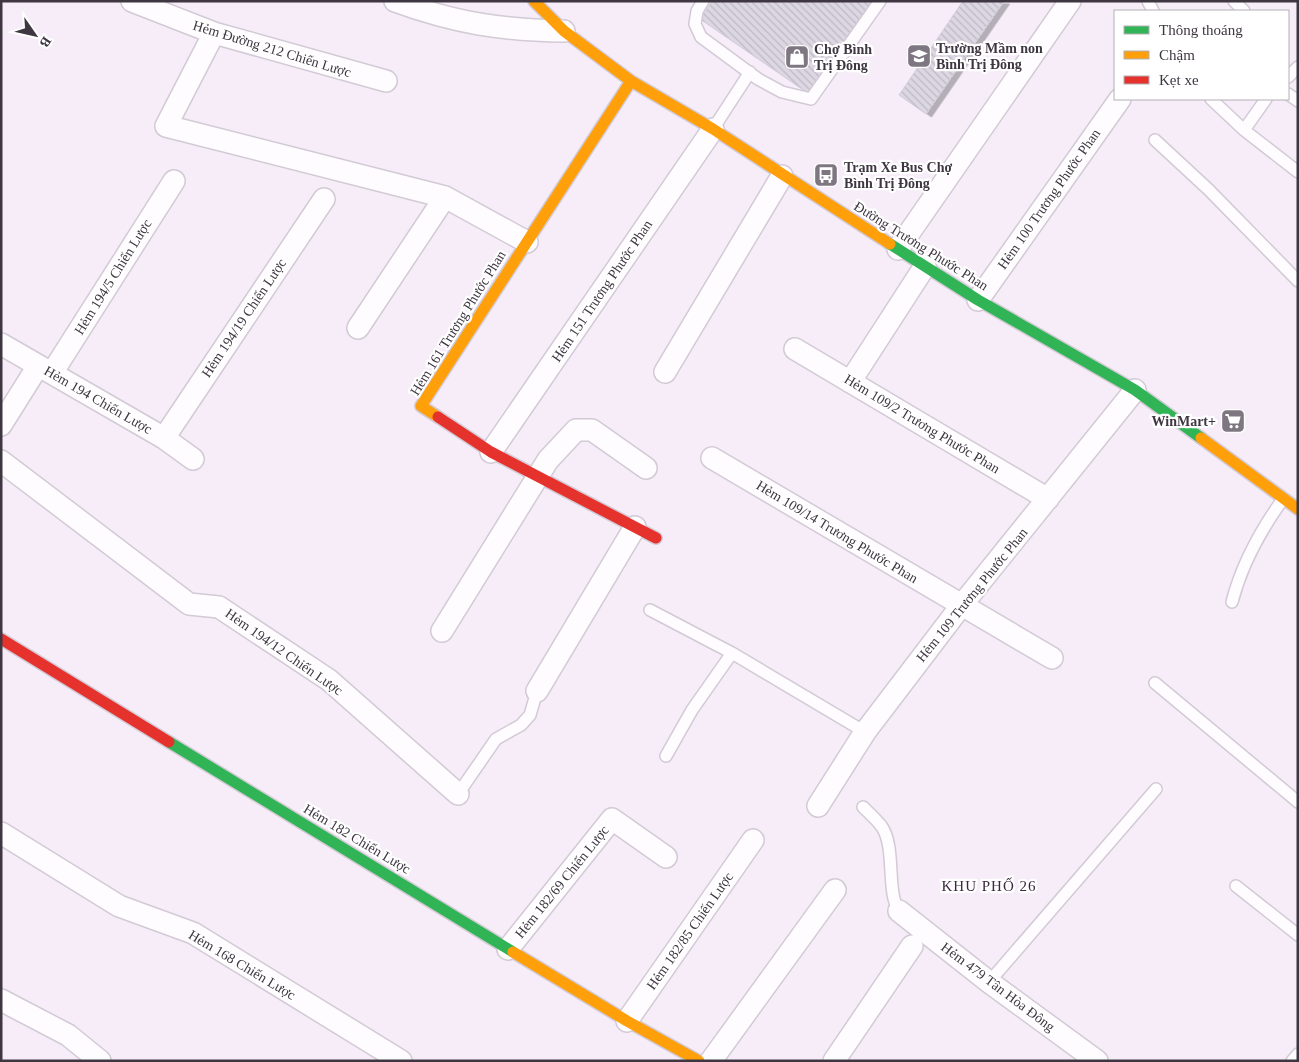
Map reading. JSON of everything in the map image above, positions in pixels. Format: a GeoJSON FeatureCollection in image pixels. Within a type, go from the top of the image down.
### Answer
{"type":"FeatureCollection","features":[{"type":"Feature","properties":{"kind":"street","name":"Hẻm Đường 212 Chiến Lược"},"geometry":{"type":"LineString","coordinates":[[132,1],[214,33],[386,81]]}},
{"type":"Feature","properties":{"kind":"street"},"geometry":{"type":"LineString","coordinates":[[395,1],[462,23],[517,30],[564,31]]}},
{"type":"Feature","properties":{"kind":"street","name":"Đường Trương Phước Phan"},"geometry":{"type":"LineString","coordinates":[[534,1],[564,31],[631,80],[713,129],[782,176],[978,300],[1135,390],[1298,509]]}},
{"type":"Feature","properties":{"kind":"street"},"geometry":{"type":"LineString","coordinates":[[898,249],[1070,1]]}},
{"type":"Feature","properties":{"kind":"street"},"geometry":{"type":"LineString","coordinates":[[214,33],[166,126],[445,197],[527,242]]}},
{"type":"Feature","properties":{"kind":"street","name":"Hẻm 161 Trương Phước Phan"},"geometry":{"type":"LineString","coordinates":[[631,80],[421,406],[492,452],[656,538]]}},
{"type":"Feature","properties":{"kind":"street","name":"Hẻm 100 Trương Phước Phan"},"geometry":{"type":"LineString","coordinates":[[978,300],[1119,100]]}},
{"type":"Feature","properties":{"kind":"street","name":"Hẻm 151 Trương Phước Phan"},"geometry":{"type":"LineString","coordinates":[[492,452],[713,129]]}},
{"type":"Feature","properties":{"kind":"street"},"geometry":{"type":"LineString","coordinates":[[664,372],[782,176]]}},
{"type":"Feature","properties":{"kind":"street","name":"Hẻm 194/5 Chiến Lược"},"geometry":{"type":"LineString","coordinates":[[45,370],[174,181]]}},
{"type":"Feature","properties":{"kind":"street"},"geometry":{"type":"LineString","coordinates":[[358,328],[445,197]]}},
{"type":"Feature","properties":{"kind":"street","name":"Hẻm 194/19 Chiến Lược"},"geometry":{"type":"LineString","coordinates":[[164,438],[324,199]]}},
{"type":"Feature","properties":{"kind":"street"},"geometry":{"type":"LineString","coordinates":[[850,382],[924,266]]}},
{"type":"Feature","properties":{"kind":"street","name":"Hẻm 194 Chiến Lược"},"geometry":{"type":"LineString","coordinates":[[1,344],[164,438],[193,459]]}},
{"type":"Feature","properties":{"kind":"street","name":"Hẻm 109/2 Trương Phước Phan"},"geometry":{"type":"LineString","coordinates":[[795,349],[1048,499]]}},
{"type":"Feature","properties":{"kind":"street"},"geometry":{"type":"LineString","coordinates":[[1,425],[45,370]]}},
{"type":"Feature","properties":{"kind":"street","name":"Hẻm 109 Trương Phước Phan"},"geometry":{"type":"LineString","coordinates":[[818,806],[865,732],[962,606],[1135,390]]}},
{"type":"Feature","properties":{"kind":"street"},"geometry":{"type":"LineString","coordinates":[[442,631],[548,460],[576,430],[592,430],[646,468]]}},
{"type":"Feature","properties":{"kind":"street","name":"Hẻm 109/14 Trương Phước Phan"},"geometry":{"type":"LineString","coordinates":[[712,458],[1052,658]]}},
{"type":"Feature","properties":{"kind":"street","name":"Hẻm 194/12 Chiến Lược"},"geometry":{"type":"LineString","coordinates":[[1,461],[189,604],[219,607],[329,680],[458,794]]}},
{"type":"Feature","properties":{"kind":"street"},"geometry":{"type":"LineString","coordinates":[[536,691],[635,527]]}},
{"type":"Feature","properties":{"kind":"street","name":"Hẻm 182 Chiến Lược"},"geometry":{"type":"LineString","coordinates":[[1,639],[627,1021],[699,1061]]}},
{"type":"Feature","properties":{"kind":"street","name":"Hẻm 182/69 Chiến Lược"},"geometry":{"type":"LineString","coordinates":[[508,949],[612,819],[666,857]]}},
{"type":"Feature","properties":{"kind":"street","name":"Hẻm 168 Chiến Lược"},"geometry":{"type":"LineString","coordinates":[[1,833],[120,906],[193,933],[401,1061]]}},
{"type":"Feature","properties":{"kind":"street","name":"Hẻm 182/85 Chiến Lược"},"geometry":{"type":"LineString","coordinates":[[627,1021],[753,840]]}},
{"type":"Feature","properties":{"kind":"street"},"geometry":{"type":"LineString","coordinates":[[711,1061],[835,890]]}},
{"type":"Feature","properties":{"kind":"street","name":"Hẻm 479 Tân Hòa Đông"},"geometry":{"type":"LineString","coordinates":[[899,911],[989,982],[1097,1061]]}},
{"type":"Feature","properties":{"kind":"street"},"geometry":{"type":"LineString","coordinates":[[834,1061],[912,946]]}},
{"type":"Feature","properties":{"kind":"street"},"geometry":{"type":"LineString","coordinates":[[1,1000],[68,1035],[100,1061]]}},
{"type":"Feature","properties":{"kind":"lane"},"geometry":{"type":"LineString","coordinates":[[703,1],[697,10],[696,24],[701,37],[782,92],[811,99],[880,1]]}},
{"type":"Feature","properties":{"kind":"lane"},"geometry":{"type":"LineString","coordinates":[[1234,1],[1243,10]]}},
{"type":"Feature","properties":{"kind":"lane"},"geometry":{"type":"LineString","coordinates":[[1289,76],[1298,67]]}},
{"type":"Feature","properties":{"kind":"lane"},"geometry":{"type":"LineString","coordinates":[[713,129],[750,72]]}},
{"type":"Feature","properties":{"kind":"lane"},"geometry":{"type":"LineString","coordinates":[[1212,100],[1244,130],[1298,172]]}},
{"type":"Feature","properties":{"kind":"lane"},"geometry":{"type":"LineString","coordinates":[[1244,130],[1265,100]]}},
{"type":"Feature","properties":{"kind":"lane"},"geometry":{"type":"LineString","coordinates":[[1156,140],[1209,190],[1298,281]]}},
{"type":"Feature","properties":{"kind":"lane"},"geometry":{"type":"LineString","coordinates":[[1232,602],[1239,573],[1264,525],[1283,499]]}},
{"type":"Feature","properties":{"kind":"lane"},"geometry":{"type":"LineString","coordinates":[[650,610],[732,654],[865,732]]}},
{"type":"Feature","properties":{"kind":"lane"},"geometry":{"type":"LineString","coordinates":[[666,756],[692,710],[732,654]]}},
{"type":"Feature","properties":{"kind":"lane"},"geometry":{"type":"LineString","coordinates":[[1155,683],[1298,802]]}},
{"type":"Feature","properties":{"kind":"lane"},"geometry":{"type":"LineString","coordinates":[[458,794],[496,739],[521,725],[530,715],[536,691]]}},
{"type":"Feature","properties":{"kind":"lane"},"geometry":{"type":"LineString","coordinates":[[989,982],[1156,789]]}},
{"type":"Feature","properties":{"kind":"lane"},"geometry":{"type":"LineString","coordinates":[[863,807],[883,828],[889,857],[894,903],[899,911]]}},
{"type":"Feature","properties":{"kind":"lane"},"geometry":{"type":"LineString","coordinates":[[1236,886],[1298,935]]}},
{"type":"Feature","properties":{"kind":"lane"},"geometry":{"type":"LineString","coordinates":[[1292,1061],[1298,1054]]}},
{"type":"Feature","properties":{"kind":"building","name":"Chợ Bình Trị Đông"},"geometry":{"type":"Polygon","coordinates":[[[712,1],[878,1],[812,96],[700,19],[712,1]]]}},
{"type":"Feature","properties":{"kind":"building"},"geometry":{"type":"Polygon","coordinates":[[[963,1],[1004,1],[926,114],[899,95],[963,1]]]}},
{"type":"Feature","properties":{"kind":"traffic: fast"},"geometry":{"type":"LineString","coordinates":[[890,244],[978,300],[1135,390],[1201,438]]}},
{"type":"Feature","properties":{"kind":"traffic: fast"},"geometry":{"type":"LineString","coordinates":[[169,742],[513,952]]}},
{"type":"Feature","properties":{"kind":"traffic: slow"},"geometry":{"type":"LineString","coordinates":[[534,1],[564,31],[631,81],[713,129],[890,244]]}},
{"type":"Feature","properties":{"kind":"traffic: slow"},"geometry":{"type":"LineString","coordinates":[[438,417],[421,406],[631,81]]}},
{"type":"Feature","properties":{"kind":"traffic: slow"},"geometry":{"type":"LineString","coordinates":[[1201,438],[1298,509]]}},
{"type":"Feature","properties":{"kind":"traffic: slow"},"geometry":{"type":"LineString","coordinates":[[513,952],[627,1021],[699,1061]]}},
{"type":"Feature","properties":{"kind":"traffic: jam"},"geometry":{"type":"LineString","coordinates":[[438,417],[491,452],[656,538]]}},
{"type":"Feature","properties":{"kind":"traffic: jam"},"geometry":{"type":"LineString","coordinates":[[1,639],[169,742]]}},
{"type":"Feature","properties":{"kind":"place","name":"Trường Mầm non Bình Trị Đông"},"geometry":{"type":"Point","coordinates":[919,56]}},
{"type":"Feature","properties":{"kind":"place","name":"Chợ Bình Trị Đông"},"geometry":{"type":"Point","coordinates":[797,57]}},
{"type":"Feature","properties":{"kind":"place","name":"Trạm Xe Bus Chợ Bình Trị Đông"},"geometry":{"type":"Point","coordinates":[826,175]}},
{"type":"Feature","properties":{"kind":"place","name":"WinMart+"},"geometry":{"type":"Point","coordinates":[1233,421]}},
{"type":"Feature","properties":{"kind":"district","name":"KHU PHỐ 26"},"geometry":{"type":"Point","coordinates":[989,886]}}]}
